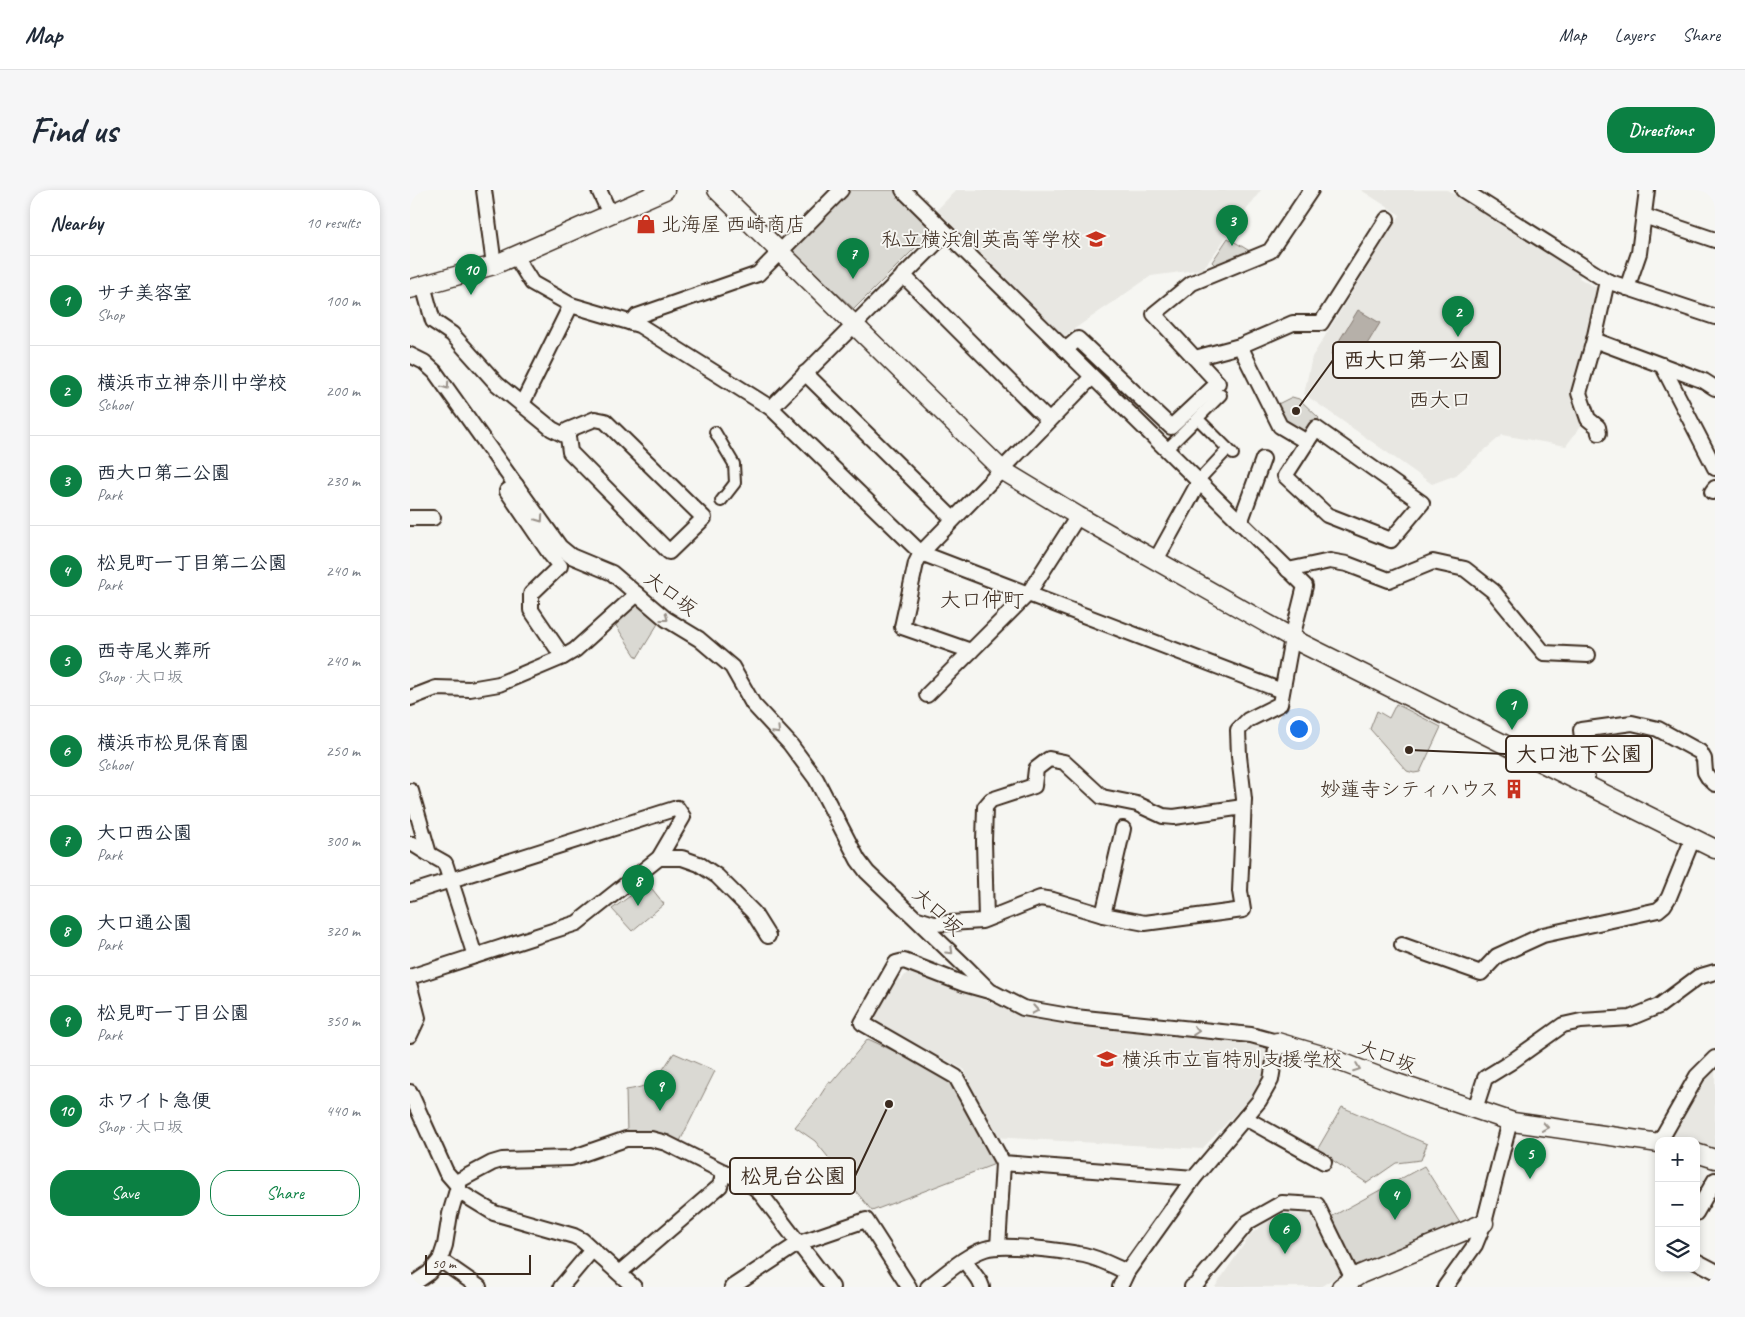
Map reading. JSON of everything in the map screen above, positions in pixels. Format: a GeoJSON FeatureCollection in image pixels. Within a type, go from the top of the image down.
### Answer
{"type":"FeatureCollection","features":[{"type":"Feature","properties":{"kind":"street"},"geometry":{"type":"LineString","coordinates":[[484,190],[494,265]]}},
{"type":"Feature","properties":{"kind":"street"},"geometry":{"type":"LineString","coordinates":[[599,190],[610,214]]}},
{"type":"Feature","properties":{"kind":"street"},"geometry":{"type":"LineString","coordinates":[[568,437],[552,429],[497,384],[452,334],[433,320],[417,287],[494,265],[666,190]]}},
{"type":"Feature","properties":{"kind":"street"},"geometry":{"type":"LineString","coordinates":[[717,190],[1002,470],[1078,516],[1292,638],[1715,849]]}},
{"type":"Feature","properties":{"kind":"street"},"geometry":{"type":"LineString","coordinates":[[630,323],[636,316],[758,274],[841,190]]}},
{"type":"Feature","properties":{"kind":"street"},"geometry":{"type":"LineString","coordinates":[[903,190],[1304,586],[1280,704],[1248,720],[1238,730],[1244,799],[1240,891],[1243,910],[1145,923],[1040,898],[982,921],[934,924],[915,918]]}},
{"type":"Feature","properties":{"kind":"street"},"geometry":{"type":"LineString","coordinates":[[1065,350],[1078,339],[1172,427],[1218,383],[1154,314],[1192,283],[1270,251],[1312,190]]}},
{"type":"Feature","properties":{"kind":"street"},"geometry":{"type":"LineString","coordinates":[[1463,190],[1607,281],[1715,317]]}},
{"type":"Feature","properties":{"kind":"street"},"geometry":{"type":"LineString","coordinates":[[1627,288],[1639,252],[1646,190]]}},
{"type":"Feature","properties":{"kind":"street"},"geometry":{"type":"LineString","coordinates":[[1644,216],[1715,240]]}},
{"type":"Feature","properties":{"kind":"street"},"geometry":{"type":"LineString","coordinates":[[1195,358],[1240,346],[1293,323],[1320,323],[1387,219]]}},
{"type":"Feature","properties":{"kind":"street"},"geometry":{"type":"LineString","coordinates":[[771,408],[946,233]]}},
{"type":"Feature","properties":{"kind":"street"},"geometry":{"type":"LineString","coordinates":[[515,256],[532,283],[571,305],[639,325],[771,408],[921,553],[1282,691]]}},
{"type":"Feature","properties":{"kind":"street"},"geometry":{"type":"LineString","coordinates":[[903,275],[1049,421]]}},
{"type":"Feature","properties":{"kind":"street"},"geometry":{"type":"LineString","coordinates":[[1599,433],[1598,427],[1588,419],[1579,393],[1594,340],[1607,281]]}},
{"type":"Feature","properties":{"kind":"street"},"geometry":{"type":"LineString","coordinates":[[522,404],[571,305]]}},
{"type":"Feature","properties":{"kind":"street"},"geometry":{"type":"LineString","coordinates":[[1594,340],[1704,381],[1715,388]]}},
{"type":"Feature","properties":{"kind":"street"},"geometry":{"type":"LineString","coordinates":[[1240,346],[1280,426],[1307,442]]}},
{"type":"Feature","properties":{"kind":"street","name":"大口坂"},"geometry":{"type":"LineString","coordinates":[[410,355],[424,362],[435,372],[560,547],[571,556],[612,573],[666,619],[698,639],[732,667],[752,704],[790,744],[816,779],[858,860],[867,872],[990,992],[1023,1008],[1075,1017],[1251,1036],[1328,1057],[1391,1081],[1510,1121],[1655,1141]]}},
{"type":"Feature","properties":{"kind":"street"},"geometry":{"type":"LineString","coordinates":[[1662,365],[1715,468]]}},
{"type":"Feature","properties":{"kind":"street"},"geometry":{"type":"LineString","coordinates":[[805,373],[953,519]]}},
{"type":"Feature","properties":{"kind":"street"},"geometry":{"type":"LineString","coordinates":[[971,652],[902,627],[916,563],[921,553],[953,519],[1092,377]]}},
{"type":"Feature","properties":{"kind":"street"},"geometry":{"type":"LineString","coordinates":[[1166,450],[1221,396]]}},
{"type":"Feature","properties":{"kind":"street"},"geometry":{"type":"LineString","coordinates":[[595,419],[605,421],[704,518],[669,552],[570,452],[568,437],[568,430],[595,419]]}},
{"type":"Feature","properties":{"kind":"street"},"geometry":{"type":"LineString","coordinates":[[1156,560],[1199,482],[1230,452],[1198,419]]}},
{"type":"Feature","properties":{"kind":"street"},"geometry":{"type":"LineString","coordinates":[[1316,428],[1422,503],[1391,540],[1327,515],[1285,476],[1307,442],[1316,428]]}},
{"type":"Feature","properties":{"kind":"street"},"geometry":{"type":"LineString","coordinates":[[715,432],[734,464],[735,483],[721,501]]}},
{"type":"Feature","properties":{"kind":"street"},"geometry":{"type":"LineString","coordinates":[[1240,523],[1263,459]]}},
{"type":"Feature","properties":{"kind":"street"},"geometry":{"type":"LineString","coordinates":[[516,485],[507,491],[560,566],[531,594],[531,610],[563,657]]}},
{"type":"Feature","properties":{"kind":"street"},"geometry":{"type":"LineString","coordinates":[[927,695],[1028,594],[1078,516]]}},
{"type":"Feature","properties":{"kind":"street"},"geometry":{"type":"LineString","coordinates":[[410,518],[433,518]]}},
{"type":"Feature","properties":{"kind":"street"},"geometry":{"type":"LineString","coordinates":[[1288,570],[1330,561],[1347,564],[1389,580],[1433,562],[1465,569],[1493,590],[1544,653],[1588,655]]}},
{"type":"Feature","properties":{"kind":"street"},"geometry":{"type":"LineString","coordinates":[[410,698],[436,688],[470,689],[498,684],[563,657],[575,650],[637,594]]}},
{"type":"Feature","properties":{"kind":"street"},"geometry":{"type":"LineString","coordinates":[[1588,786],[1580,730],[1632,723],[1658,729],[1700,752],[1704,759],[1705,772],[1715,784]]}},
{"type":"Feature","properties":{"kind":"street"},"geometry":{"type":"LineString","coordinates":[[986,919],[984,841],[986,807],[991,800],[1034,786],[1036,769],[1049,759],[1064,762],[1102,797],[1137,804],[1163,816],[1174,817],[1243,807]]}},
{"type":"Feature","properties":{"kind":"street"},"geometry":{"type":"LineString","coordinates":[[411,790],[429,854]]}},
{"type":"Feature","properties":{"kind":"street"},"geometry":{"type":"LineString","coordinates":[[410,893],[677,808],[683,817],[659,858],[577,923],[410,977]]}},
{"type":"Feature","properties":{"kind":"street"},"geometry":{"type":"LineString","coordinates":[[1103,914],[1123,829]]}},
{"type":"Feature","properties":{"kind":"street"},"geometry":{"type":"LineString","coordinates":[[1402,945],[1481,973],[1497,956],[1542,935],[1658,910],[1669,898],[1694,838]]}},
{"type":"Feature","properties":{"kind":"street"},"geometry":{"type":"LineString","coordinates":[[410,844],[445,863],[475,956]]}},
{"type":"Feature","properties":{"kind":"street"},"geometry":{"type":"LineString","coordinates":[[659,858],[682,858],[699,864],[717,876],[753,912],[768,936]]}},
{"type":"Feature","properties":{"kind":"street"},"geometry":{"type":"LineString","coordinates":[[990,992],[904,961],[896,963],[862,1024],[956,1077],[1003,1163],[998,1247]]}},
{"type":"Feature","properties":{"kind":"street"},"geometry":{"type":"LineString","coordinates":[[1475,1109],[1485,1078],[1563,1025],[1630,1018],[1659,1006],[1698,977],[1715,972]]}},
{"type":"Feature","properties":{"kind":"street"},"geometry":{"type":"LineString","coordinates":[[410,987],[418,1018],[410,1035]]}},
{"type":"Feature","properties":{"kind":"street"},"geometry":{"type":"LineString","coordinates":[[1120,1287],[1127,1272],[1194,1178],[1259,1101],[1271,1080],[1277,1042]]}},
{"type":"Feature","properties":{"kind":"street"},"geometry":{"type":"LineString","coordinates":[[1662,1137],[1697,1076],[1715,1058]]}},
{"type":"Feature","properties":{"kind":"street"},"geometry":{"type":"LineString","coordinates":[[411,1098],[446,1172],[458,1189],[494,1213],[582,1240],[634,1287]]}},
{"type":"Feature","properties":{"kind":"street"},"geometry":{"type":"LineString","coordinates":[[1245,1118],[1324,1162]]}},
{"type":"Feature","properties":{"kind":"street"},"geometry":{"type":"LineString","coordinates":[[1445,1287],[1475,1245],[1484,1223],[1510,1121]]}},
{"type":"Feature","properties":{"kind":"street"},"geometry":{"type":"LineString","coordinates":[[410,1286],[429,1272],[440,1260],[460,1180],[497,1161],[571,1158],[626,1139],[637,1139],[666,1143],[754,1187],[832,1287]]}},
{"type":"Feature","properties":{"kind":"street"},"geometry":{"type":"LineString","coordinates":[[1700,1154],[1715,1159]]}},
{"type":"Feature","properties":{"kind":"street"},"geometry":{"type":"LineString","coordinates":[[1003,1163],[1194,1178]]}},
{"type":"Feature","properties":{"kind":"street"},"geometry":{"type":"LineString","coordinates":[[619,1273],[720,1186],[724,1172]]}},
{"type":"Feature","properties":{"kind":"street"},"geometry":{"type":"LineString","coordinates":[[1700,1206],[1715,1180]]}},
{"type":"Feature","properties":{"kind":"street"},"geometry":{"type":"LineString","coordinates":[[1192,1287],[1195,1286],[1248,1222],[1282,1203],[1317,1205],[1347,1283],[1361,1274],[1484,1223]]}},
{"type":"Feature","properties":{"kind":"street"},"geometry":{"type":"LineString","coordinates":[[732,1287],[799,1243],[866,1220],[909,1287]]}},
{"type":"Feature","properties":{"kind":"street"},"geometry":{"type":"LineString","coordinates":[[928,1287],[975,1252],[998,1247],[1042,1250],[1085,1256],[1127,1272]]}},
{"type":"Feature","properties":{"kind":"street"},"geometry":{"type":"LineString","coordinates":[[561,1287],[592,1250]]}},
{"type":"Feature","properties":{"kind":"street"},"geometry":{"type":"LineString","coordinates":[[440,1260],[479,1287]]}},
{"type":"Feature","properties":{"kind":"street"},"geometry":{"type":"LineString","coordinates":[[964,1260],[982,1287]]}},
{"type":"Feature","properties":{"kind":"street"},"geometry":{"type":"LineString","coordinates":[[1700,1263],[1715,1271]]}},
{"type":"Feature","properties":{"kind":"shaded area"},"geometry":{"type":"Polygon","coordinates":[[[850,190],[896,190],[934,229],[854,309],[791,250],[850,190]]]}},
{"type":"Feature","properties":{"kind":"shaded area","name":"私立横浜創英高等学校"},"geometry":{"type":"Polygon","coordinates":[[[956,190],[1261,190],[1203,269],[1151,276],[1064,336],[937,210],[956,190]]]}},
{"type":"Feature","properties":{"kind":"shaded area"},"geometry":{"type":"Polygon","coordinates":[[[1361,190],[1447,190],[1581,274],[1579,278],[1603,292],[1577,390],[1586,419],[1566,446],[1502,435],[1456,475],[1432,484],[1304,394],[1312,357],[1400,215],[1361,190]]]}},
{"type":"Feature","properties":{"kind":"shaded area"},"geometry":{"type":"Polygon","coordinates":[[[1228,238],[1253,253],[1218,268],[1212,262],[1228,238]]]}},
{"type":"Feature","properties":{"kind":"shaded area"},"geometry":{"type":"Polygon","coordinates":[[[1358,310],[1380,323],[1353,367],[1331,354],[1358,310]]]}},
{"type":"Feature","properties":{"kind":"shaded area"},"geometry":{"type":"Polygon","coordinates":[[[1292,397],[1299,399],[1319,418],[1309,431],[1303,432],[1285,421],[1278,404],[1292,397]]]}},
{"type":"Feature","properties":{"kind":"shaded area"},"geometry":{"type":"Polygon","coordinates":[[[638,604],[659,622],[637,658],[613,621],[631,605],[638,604]]]}},
{"type":"Feature","properties":{"kind":"shaded area"},"geometry":{"type":"Polygon","coordinates":[[[1396,704],[1441,727],[1420,772],[1407,771],[1370,729],[1377,711],[1389,718],[1396,704]]]}},
{"type":"Feature","properties":{"kind":"shaded area"},"geometry":{"type":"Polygon","coordinates":[[[649,885],[664,904],[632,931],[612,909],[640,889],[649,885]]]}},
{"type":"Feature","properties":{"kind":"shaded area","name":"横浜市立盲特別支援学校"},"geometry":{"type":"Polygon","coordinates":[[[909,970],[1019,1014],[1129,1032],[1245,1043],[1271,1049],[1265,1082],[1202,1149],[994,1137],[968,1085],[965,1070],[871,1020],[895,977],[901,980],[909,970]]]}},
{"type":"Feature","properties":{"kind":"shaded area"},"geometry":{"type":"Polygon","coordinates":[[[868,1039],[898,1053],[902,1052],[954,1081],[995,1164],[872,1211],[815,1141],[795,1127],[829,1082],[831,1083],[868,1039]]]}},
{"type":"Feature","properties":{"kind":"shaded area"},"geometry":{"type":"Polygon","coordinates":[[[674,1053],[715,1071],[679,1143],[663,1134],[627,1134],[626,1090],[650,1083],[660,1074],[674,1053]]]}},
{"type":"Feature","properties":{"kind":"shaded area"},"geometry":{"type":"Polygon","coordinates":[[[1715,1063],[1715,1150],[1700,1145],[1700,1137],[1668,1136],[1698,1079],[1715,1063]]]}},
{"type":"Feature","properties":{"kind":"shaded area"},"geometry":{"type":"Polygon","coordinates":[[[1342,1107],[1427,1144],[1421,1160],[1396,1163],[1367,1183],[1317,1150],[1342,1107]]]}},
{"type":"Feature","properties":{"kind":"shaded area"},"geometry":{"type":"Polygon","coordinates":[[[1424,1166],[1460,1223],[1357,1270],[1331,1217],[1424,1166]]]}},
{"type":"Feature","properties":{"kind":"shaded area"},"geometry":{"type":"Polygon","coordinates":[[[1290,1214],[1309,1214],[1317,1219],[1341,1274],[1320,1287],[1215,1287],[1251,1234],[1268,1221],[1290,1214]]]}},
{"type":"Feature","properties":{"kind":"place","name":"北海屋 西崎商店"},"geometry":{"type":"Point","coordinates":[646,224]}},
{"type":"Feature","properties":{"kind":"place","name":"私立横浜創英高等学校"},"geometry":{"type":"Point","coordinates":[1096,239]}},
{"type":"Feature","properties":{"kind":"place","name":"西大口第二公園"},"geometry":{"type":"Point","coordinates":[1232,246]}},
{"type":"Feature","properties":{"kind":"place","name":"大口西公園"},"geometry":{"type":"Point","coordinates":[853,279]}},
{"type":"Feature","properties":{"kind":"place","name":"ホワイト急便"},"geometry":{"type":"Point","coordinates":[471,295]}},
{"type":"Feature","properties":{"kind":"place","name":"横浜市立神奈川中学校"},"geometry":{"type":"Point","coordinates":[1458,337]}},
{"type":"Feature","properties":{"kind":"place","name":"西大口第一公園"},"geometry":{"type":"Point","coordinates":[1296,411]}},
{"type":"Feature","properties":{"kind":"place","name":"サチ美容室"},"geometry":{"type":"Point","coordinates":[1512,730]}},
{"type":"Feature","properties":{"kind":"place","name":"大口池下公園"},"geometry":{"type":"Point","coordinates":[1409,750]}},
{"type":"Feature","properties":{"kind":"place","name":"妙蓮寺シティハウス"},"geometry":{"type":"Point","coordinates":[1514,789]}},
{"type":"Feature","properties":{"kind":"place","name":"大口通公園"},"geometry":{"type":"Point","coordinates":[638,906]}},
{"type":"Feature","properties":{"kind":"place","name":"横浜市立盲特別支援学校"},"geometry":{"type":"Point","coordinates":[1107,1059]}},
{"type":"Feature","properties":{"kind":"place","name":"松見台公園"},"geometry":{"type":"Point","coordinates":[889,1104]}},
{"type":"Feature","properties":{"kind":"place","name":"松見町一丁目公園"},"geometry":{"type":"Point","coordinates":[660,1111]}},
{"type":"Feature","properties":{"kind":"place","name":"西寺尾火葬所"},"geometry":{"type":"Point","coordinates":[1530,1179]}},
{"type":"Feature","properties":{"kind":"place","name":"松見町一丁目第二公園"},"geometry":{"type":"Point","coordinates":[1395,1220]}},
{"type":"Feature","properties":{"kind":"place","name":"横浜市松見保育園"},"geometry":{"type":"Point","coordinates":[1285,1254]}},
{"type":"Feature","properties":{"kind":"district","name":"西大口"},"geometry":{"type":"Point","coordinates":[1440,400]}},
{"type":"Feature","properties":{"kind":"district","name":"大口仲町"},"geometry":{"type":"Point","coordinates":[982,600]}}]}
